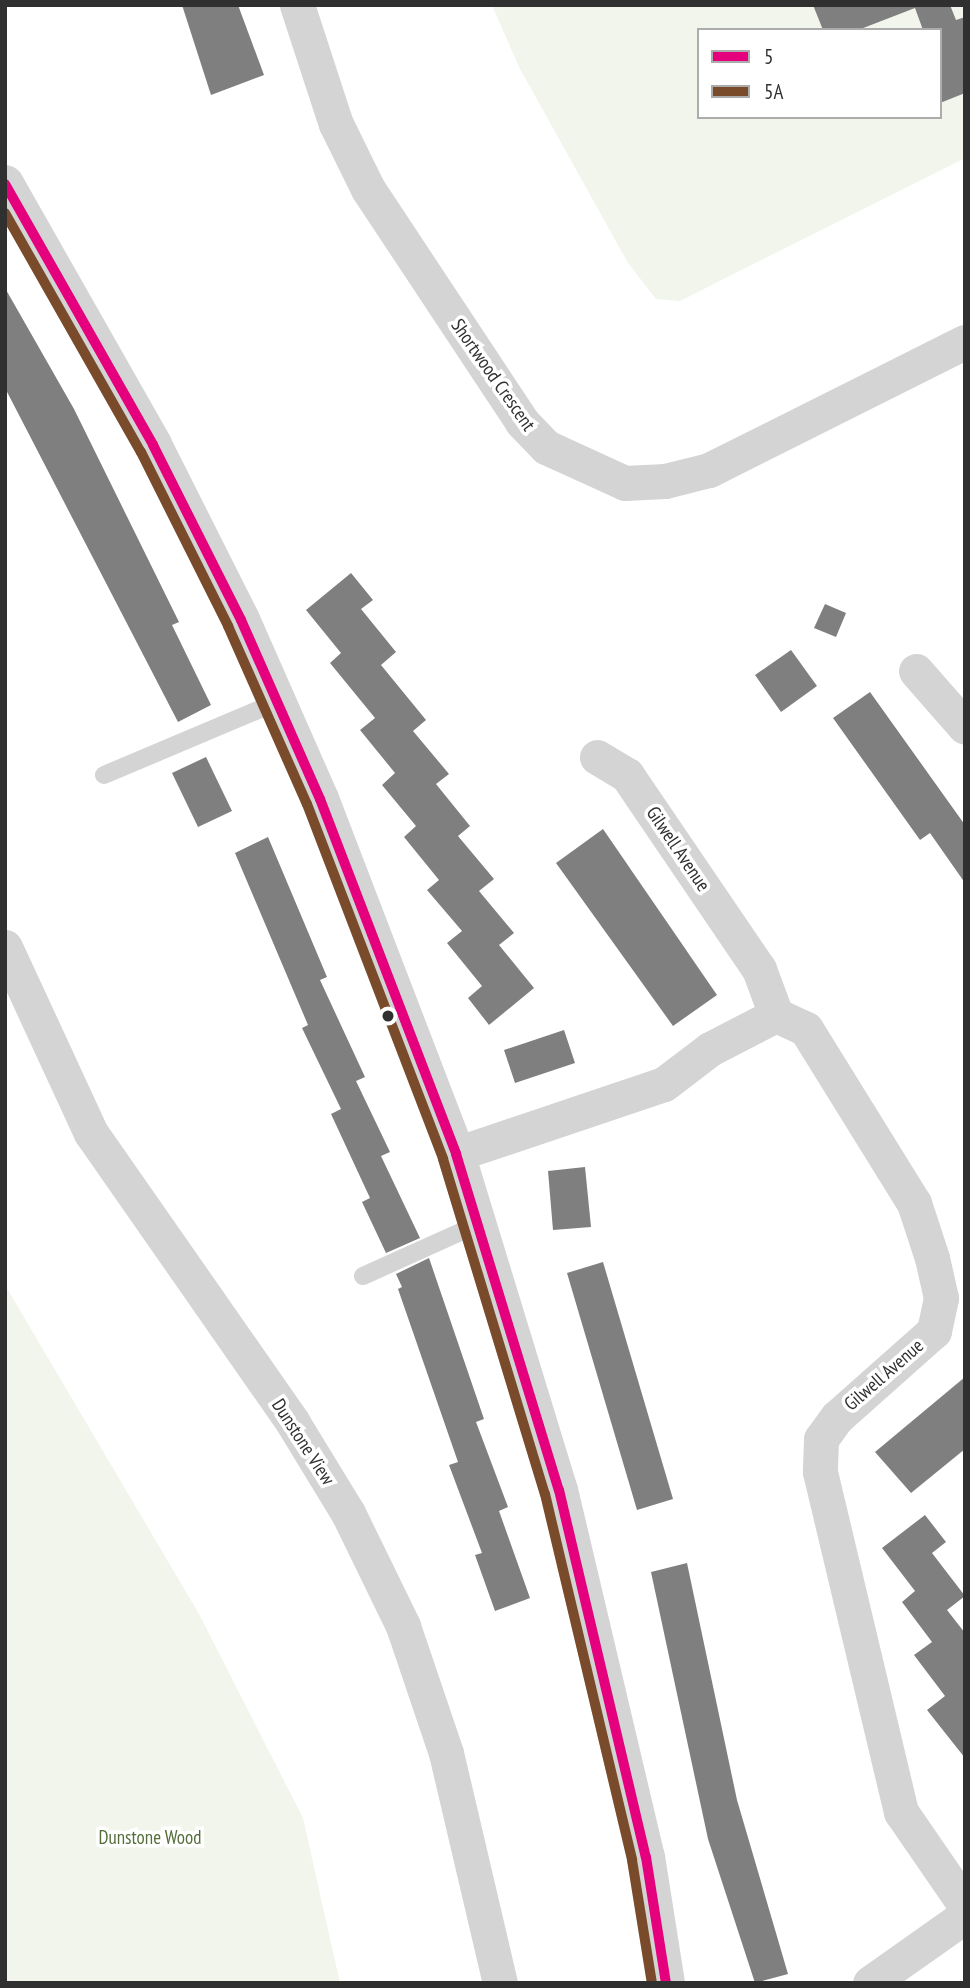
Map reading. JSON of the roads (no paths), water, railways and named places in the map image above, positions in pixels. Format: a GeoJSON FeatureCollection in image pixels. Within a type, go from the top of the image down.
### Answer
{"type":"FeatureCollection","features":[{"type":"Feature","properties":{"kind":"street","name":"Shortwood Crescent"},"geometry":{"type":"LineString","coordinates":[[297,5],[337,124],[368,189],[522,422],[546,447],[625,483],[665,481],[709,470],[965,342]]}},
{"type":"Feature","properties":{"kind":"street"},"geometry":{"type":"LineString","coordinates":[[5,184],[153,445],[277,702],[320,799],[456,1154],[559,1490],[605,1672],[646,1857],[666,1983]]}},
{"type":"Feature","properties":{"kind":"street"},"geometry":{"type":"LineString","coordinates":[[916,671],[957,703]]}},
{"type":"Feature","properties":{"kind":"street","name":"Gilwell Avenue"},"geometry":{"type":"LineString","coordinates":[[597,757],[627,775],[759,969],[776,1014],[806,1029],[914,1203],[941,1298],[934,1331],[837,1416],[821,1439],[820,1472],[901,1812],[965,1905]]}},
{"type":"Feature","properties":{"kind":"street","name":"Dunstone View"},"geometry":{"type":"LineString","coordinates":[[5,947],[91,1133],[293,1423],[348,1513],[392,1604],[446,1753],[500,1983]]}},
{"type":"Feature","properties":{"kind":"street"},"geometry":{"type":"LineString","coordinates":[[456,1154],[664,1084],[710,1049],[776,1014]]}},
{"type":"Feature","properties":{"kind":"street"},"geometry":{"type":"LineString","coordinates":[[870,1983],[965,1916]]}},
{"type":"Feature","properties":{"kind":"lane"},"geometry":{"type":"LineString","coordinates":[[104,775],[277,702]]}},
{"type":"Feature","properties":{"kind":"lane"},"geometry":{"type":"LineString","coordinates":[[363,1276],[478,1224]]}},
{"type":"Feature","properties":{"kind":"park label","name":"Dunstone Wood"},"geometry":{"type":"Point","coordinates":[150,1838]}}]}
